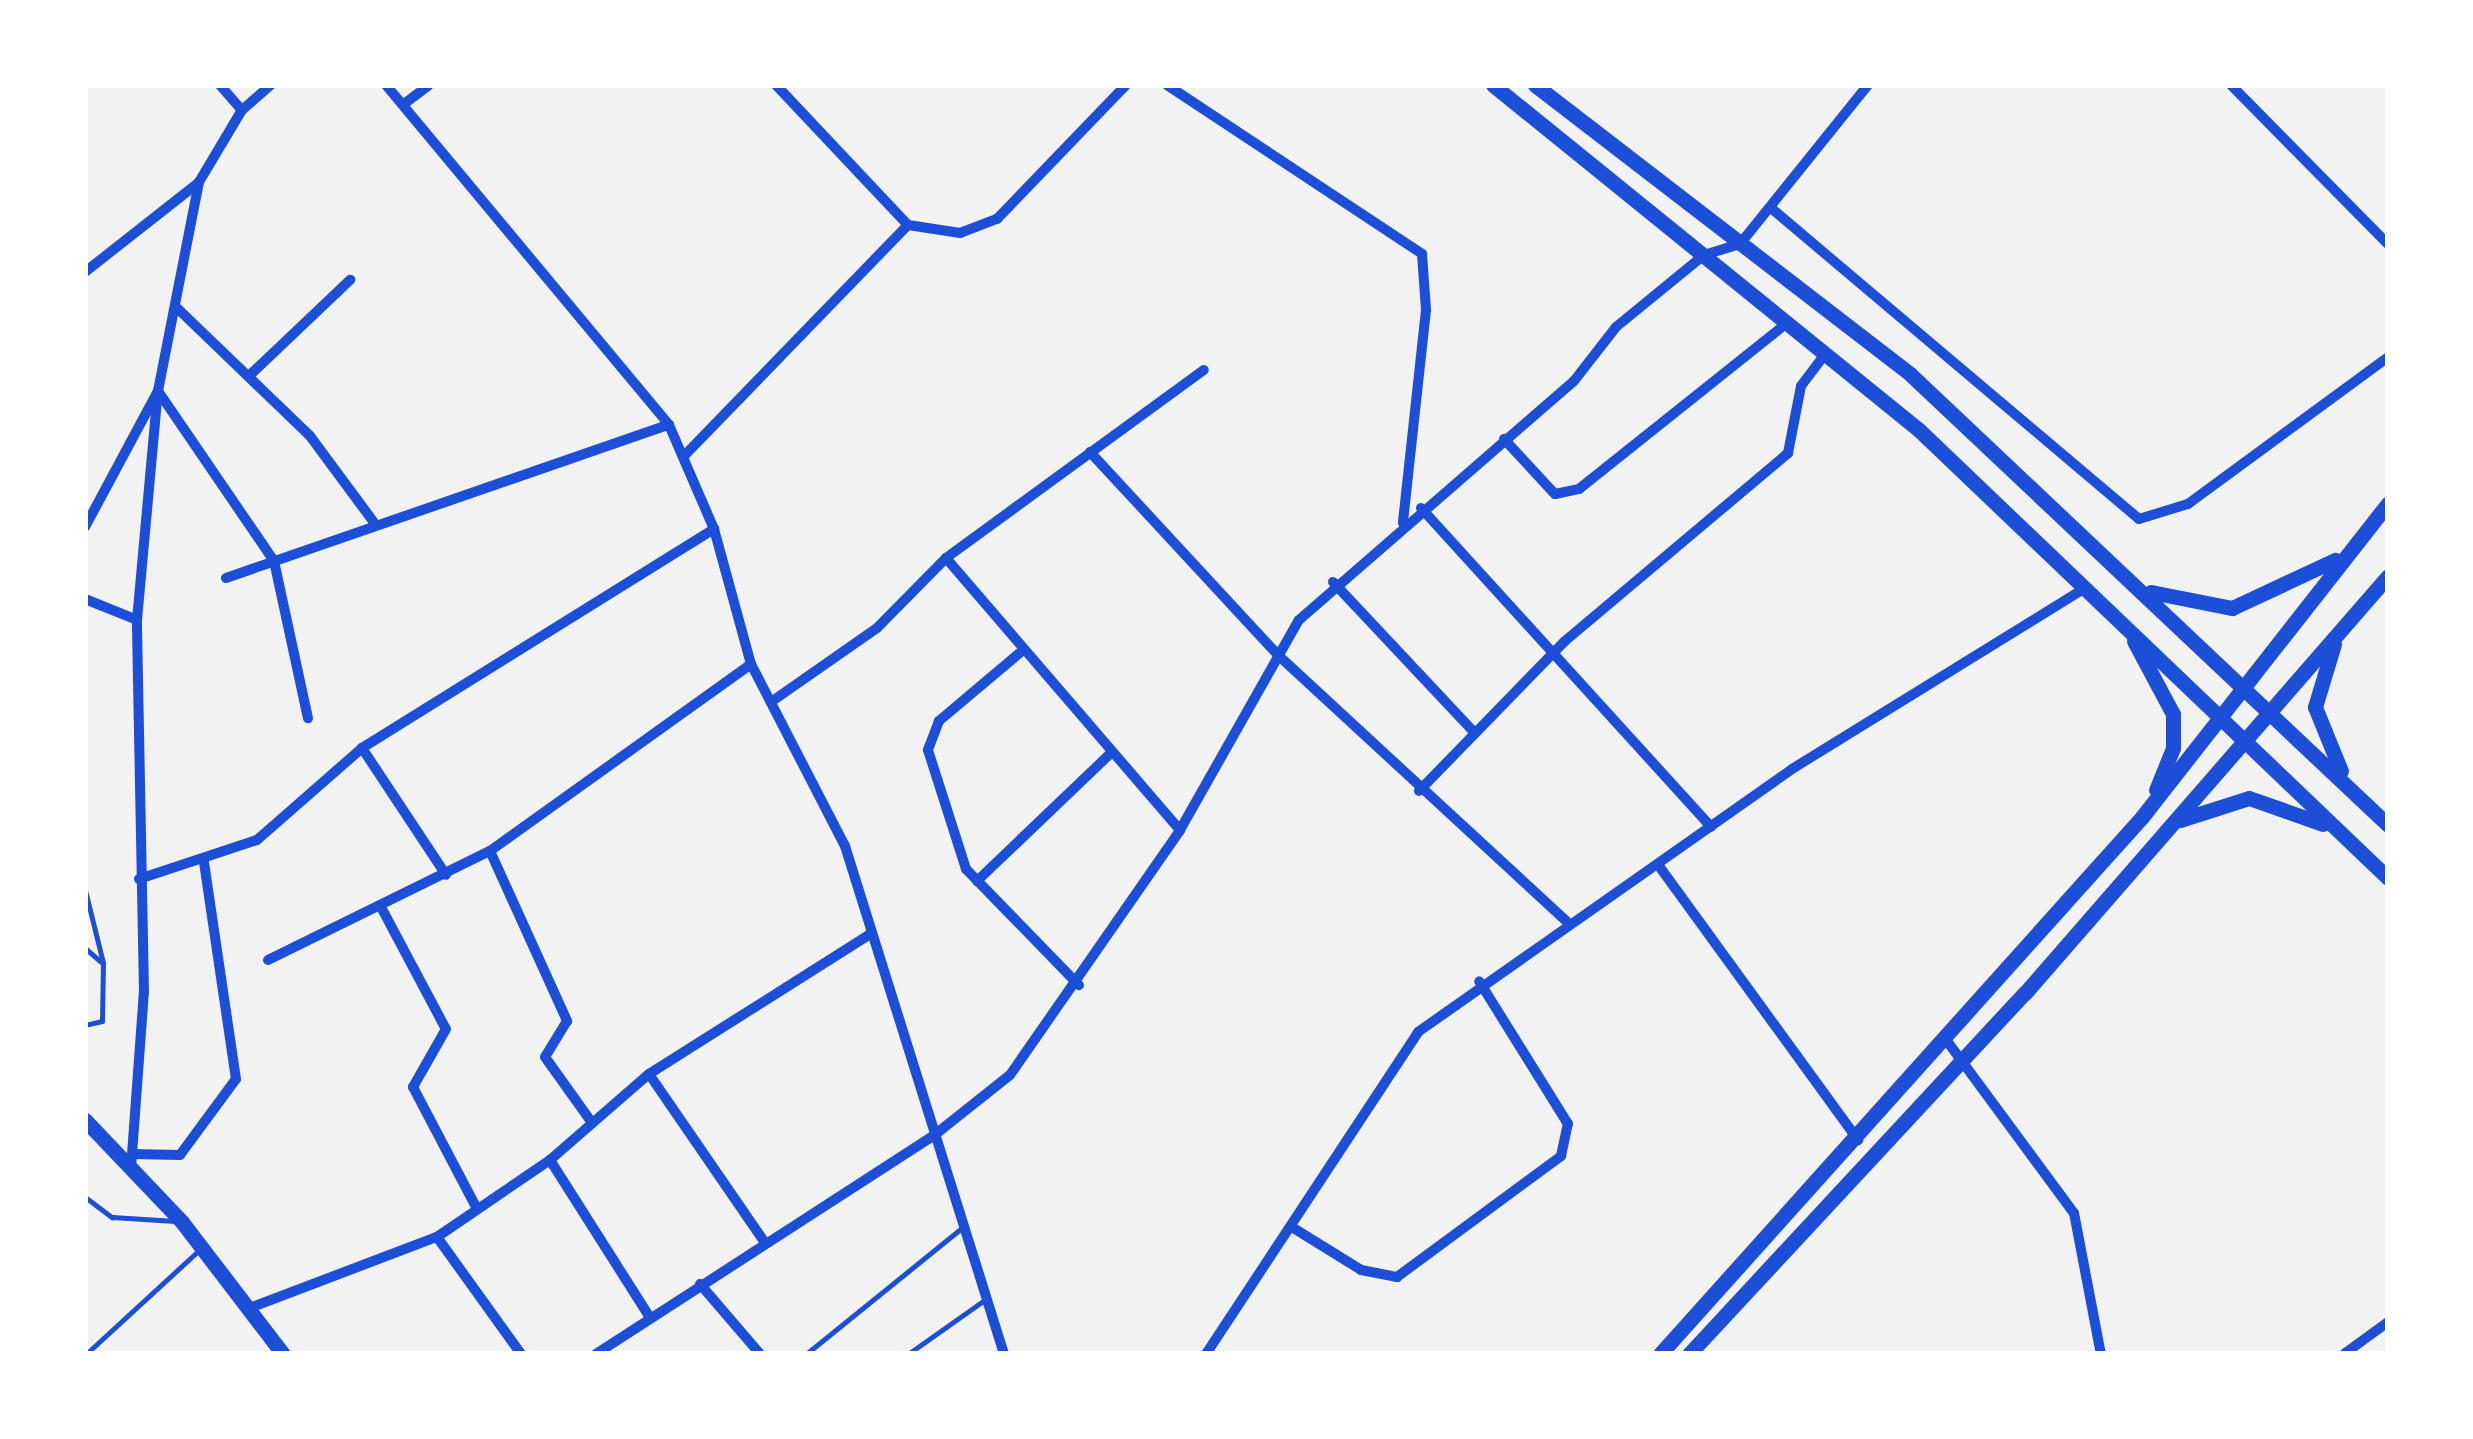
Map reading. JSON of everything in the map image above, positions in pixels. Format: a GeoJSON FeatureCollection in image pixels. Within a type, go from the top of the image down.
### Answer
{"type":"FeatureCollection","features":[{"type":"Feature","properties":{"kind":"main road"},"geometry":{"type":"LineString","coordinates":[[1493,85],[1826,353],[2122,621],[2388,878]]}},
{"type":"Feature","properties":{"kind":"main road"},"geometry":{"type":"LineString","coordinates":[[1535,85],[1910,374],[2146,590],[2388,825]]}},
{"type":"Feature","properties":{"kind":"main road"},"geometry":{"type":"LineString","coordinates":[[1660,1354],[1860,1142],[2142,817],[2221,717],[2240,685],[2388,503]]}},
{"type":"Feature","properties":{"kind":"main road"},"geometry":{"type":"LineString","coordinates":[[2146,590],[2232,608],[2342,555]]}},
{"type":"Feature","properties":{"kind":"main road"},"geometry":{"type":"LineString","coordinates":[[1689,1354],[2248,743],[2349,616],[2388,576]]}},
{"type":"Feature","properties":{"kind":"main road"},"geometry":{"type":"LineString","coordinates":[[2349,616],[2315,707],[2340,770],[2376,813]]}},
{"type":"Feature","properties":{"kind":"main road"},"geometry":{"type":"LineString","coordinates":[[2122,621],[2173,714],[2173,748],[2142,817]]}},
{"type":"Feature","properties":{"kind":"main road"},"geometry":{"type":"LineString","coordinates":[[2176,821],[2230,801],[2267,800],[2344,836]]}},
{"type":"Feature","properties":{"kind":"main road"},"geometry":{"type":"LineString","coordinates":[[85,1120],[182,1222],[283,1354]]}},
{"type":"Feature","properties":{"kind":"street"},"geometry":{"type":"LineString","coordinates":[[220,85],[242,110]]}},
{"type":"Feature","properties":{"kind":"street"},"geometry":{"type":"LineString","coordinates":[[131,1171],[144,992],[136,620],[158,391],[200,182],[242,110],[271,85]]}},
{"type":"Feature","properties":{"kind":"street"},"geometry":{"type":"LineString","coordinates":[[386,85],[669,425],[714,529],[751,664],[818,780],[1004,1354]]}},
{"type":"Feature","properties":{"kind":"street"},"geometry":{"type":"LineString","coordinates":[[404,104],[429,85]]}},
{"type":"Feature","properties":{"kind":"street"},"geometry":{"type":"LineString","coordinates":[[776,85],[908,225],[960,232],[997,218],[1126,85]]}},
{"type":"Feature","properties":{"kind":"street"},"geometry":{"type":"LineString","coordinates":[[1167,85],[1422,254],[1426,310],[1403,524]]}},
{"type":"Feature","properties":{"kind":"street"},"geometry":{"type":"LineString","coordinates":[[596,1354],[763,1240],[932,1136],[1010,1075],[1079,985],[1180,830],[1279,656],[1333,582],[1504,439],[1704,255],[1740,244],[1868,85]]}},
{"type":"Feature","properties":{"kind":"street"},"geometry":{"type":"LineString","coordinates":[[2231,85],[2388,244]]}},
{"type":"Feature","properties":{"kind":"street"},"geometry":{"type":"LineString","coordinates":[[85,272],[200,182]]}},
{"type":"Feature","properties":{"kind":"street"},"geometry":{"type":"LineString","coordinates":[[1771,208],[2139,519],[2188,504],[2388,357]]}},
{"type":"Feature","properties":{"kind":"street"},"geometry":{"type":"LineString","coordinates":[[684,456],[908,225]]}},
{"type":"Feature","properties":{"kind":"street"},"geometry":{"type":"LineString","coordinates":[[251,374],[350,280]]}},
{"type":"Feature","properties":{"kind":"street"},"geometry":{"type":"LineString","coordinates":[[175,306],[251,374],[376,524]]}},
{"type":"Feature","properties":{"kind":"street"},"geometry":{"type":"LineString","coordinates":[[1504,439],[1555,494],[1579,489],[1788,322]]}},
{"type":"Feature","properties":{"kind":"street"},"geometry":{"type":"LineString","coordinates":[[1419,791],[1553,653],[1788,453],[1800,386],[1826,353]]}},
{"type":"Feature","properties":{"kind":"street"},"geometry":{"type":"LineString","coordinates":[[772,702],[877,628],[946,558],[1204,370]]}},
{"type":"Feature","properties":{"kind":"street"},"geometry":{"type":"LineString","coordinates":[[86,524],[158,391]]}},
{"type":"Feature","properties":{"kind":"street"},"geometry":{"type":"LineString","coordinates":[[158,391],[274,560],[308,718]]}},
{"type":"Feature","properties":{"kind":"street"},"geometry":{"type":"LineString","coordinates":[[226,578],[669,425]]}},
{"type":"Feature","properties":{"kind":"street"},"geometry":{"type":"LineString","coordinates":[[1090,452],[1279,656],[1419,791],[1568,924]]}},
{"type":"Feature","properties":{"kind":"street"},"geometry":{"type":"LineString","coordinates":[[1420,508],[1712,827]]}},
{"type":"Feature","properties":{"kind":"street"},"geometry":{"type":"LineString","coordinates":[[139,879],[204,861],[258,840],[362,748],[714,529]]}},
{"type":"Feature","properties":{"kind":"street"},"geometry":{"type":"LineString","coordinates":[[946,558],[1180,830]]}},
{"type":"Feature","properties":{"kind":"street"},"geometry":{"type":"LineString","coordinates":[[1333,582],[1476,733]]}},
{"type":"Feature","properties":{"kind":"street"},"geometry":{"type":"LineString","coordinates":[[1206,1354],[1295,1230],[1380,1080],[1418,1032],[1479,981],[2086,588]]}},
{"type":"Feature","properties":{"kind":"street"},"geometry":{"type":"LineString","coordinates":[[85,599],[136,620]]}},
{"type":"Feature","properties":{"kind":"street"},"geometry":{"type":"LineString","coordinates":[[1022,650],[928,735],[955,849],[977,882],[1079,985]]}},
{"type":"Feature","properties":{"kind":"street"},"geometry":{"type":"LineString","coordinates":[[268,960],[490,851],[751,664]]}},
{"type":"Feature","properties":{"kind":"street"},"geometry":{"type":"LineString","coordinates":[[362,748],[446,875]]}},
{"type":"Feature","properties":{"kind":"street"},"geometry":{"type":"LineString","coordinates":[[977,882],[1112,753]]}},
{"type":"Feature","properties":{"kind":"street"},"geometry":{"type":"LineString","coordinates":[[490,851],[567,1021],[545,1057],[592,1123]]}},
{"type":"Feature","properties":{"kind":"street"},"geometry":{"type":"LineString","coordinates":[[132,1154],[180,1155],[236,1079],[204,861]]}},
{"type":"Feature","properties":{"kind":"street"},"geometry":{"type":"LineString","coordinates":[[1658,866],[1860,1142]]}},
{"type":"Feature","properties":{"kind":"street"},"geometry":{"type":"LineString","coordinates":[[381,907],[446,1029],[413,1087],[477,1210]]}},
{"type":"Feature","properties":{"kind":"street"},"geometry":{"type":"LineString","coordinates":[[247,1309],[437,1237],[550,1160],[649,1074],[869,935]]}},
{"type":"Feature","properties":{"kind":"street"},"geometry":{"type":"LineString","coordinates":[[1295,1230],[1360,1270],[1397,1277],[1561,1156],[1568,1124],[1479,981]]}},
{"type":"Feature","properties":{"kind":"street"},"geometry":{"type":"LineString","coordinates":[[1947,1040],[2074,1213],[2102,1354]]}},
{"type":"Feature","properties":{"kind":"street"},"geometry":{"type":"LineString","coordinates":[[649,1074],[763,1240]]}},
{"type":"Feature","properties":{"kind":"street"},"geometry":{"type":"LineString","coordinates":[[550,1160],[649,1316]]}},
{"type":"Feature","properties":{"kind":"street"},"geometry":{"type":"LineString","coordinates":[[437,1237],[521,1354]]}},
{"type":"Feature","properties":{"kind":"street"},"geometry":{"type":"LineString","coordinates":[[700,1284],[760,1354]]}},
{"type":"Feature","properties":{"kind":"street"},"geometry":{"type":"LineString","coordinates":[[2344,1354],[2388,1322]]}},
{"type":"Feature","properties":{"kind":"lane"},"geometry":{"type":"LineString","coordinates":[[85,719],[85,764]]}},
{"type":"Feature","properties":{"kind":"lane"},"geometry":{"type":"LineString","coordinates":[[85,890],[102,964],[102,1021],[85,1025]]}},
{"type":"Feature","properties":{"kind":"lane"},"geometry":{"type":"LineString","coordinates":[[85,948],[102,964]]}},
{"type":"Feature","properties":{"kind":"lane"},"geometry":{"type":"LineString","coordinates":[[85,1197],[97,1208]]}},
{"type":"Feature","properties":{"kind":"lane"},"geometry":{"type":"LineString","coordinates":[[85,1208],[182,1222]]}},
{"type":"Feature","properties":{"kind":"lane"},"geometry":{"type":"LineString","coordinates":[[806,1354],[964,1226]]}},
{"type":"Feature","properties":{"kind":"lane"},"geometry":{"type":"LineString","coordinates":[[86,1354],[202,1248]]}},
{"type":"Feature","properties":{"kind":"lane"},"geometry":{"type":"LineString","coordinates":[[908,1354],[987,1298]]}}]}
